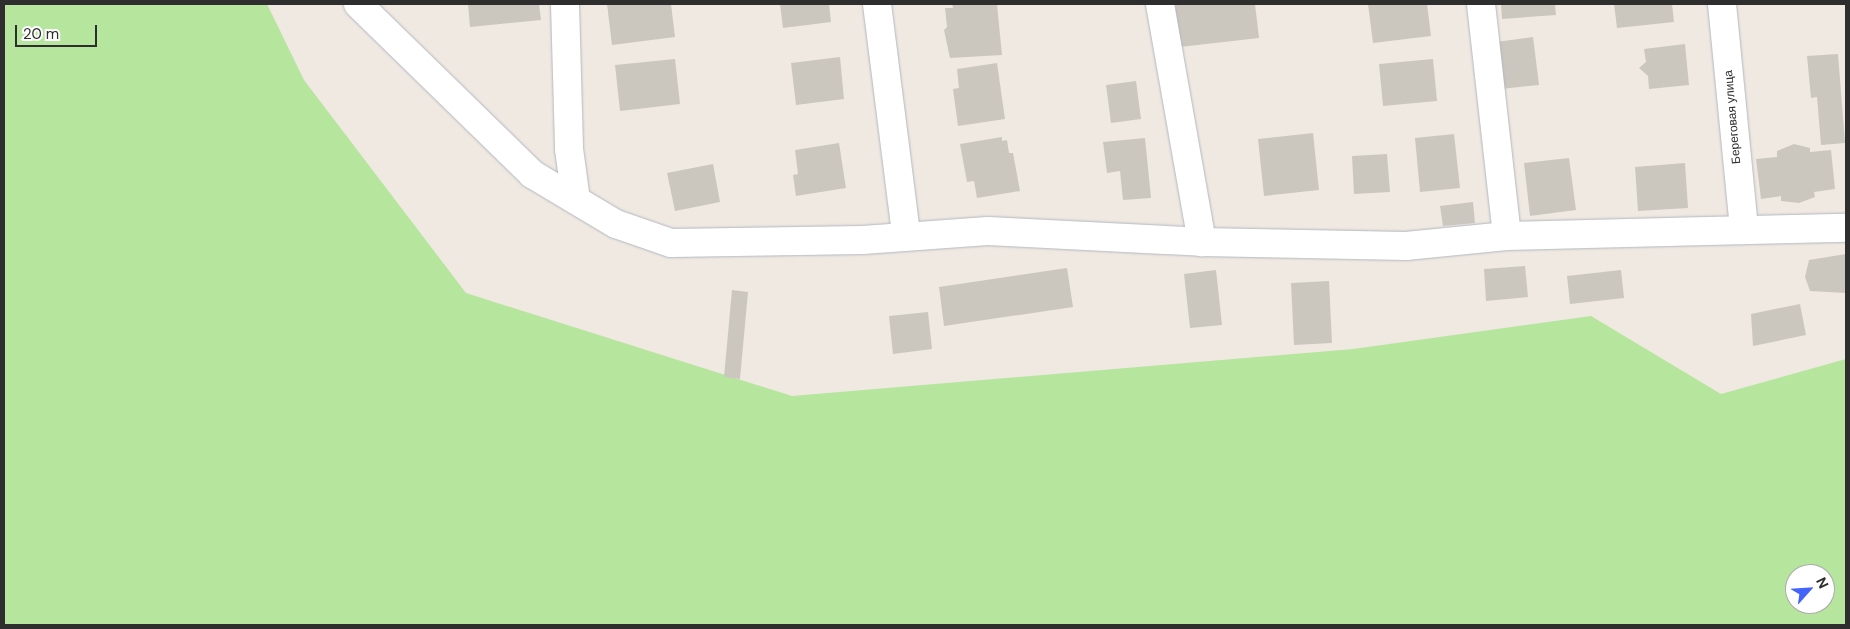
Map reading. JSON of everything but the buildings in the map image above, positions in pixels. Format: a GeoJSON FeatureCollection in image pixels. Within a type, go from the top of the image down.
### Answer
{"type":"FeatureCollection","features":[{"type":"Feature","properties":{"kind":"street"},"geometry":{"type":"LineString","coordinates":[[358,4],[532,174],[616,224],[671,243],[863,240],[906,234],[988,231],[1202,242],[1406,246],[1507,236],[1846,228]]}},
{"type":"Feature","properties":{"kind":"street"},"geometry":{"type":"LineString","coordinates":[[564,4],[569,149],[576,200]]}},
{"type":"Feature","properties":{"kind":"street"},"geometry":{"type":"LineString","coordinates":[[877,4],[906,234]]}},
{"type":"Feature","properties":{"kind":"street"},"geometry":{"type":"LineString","coordinates":[[1160,4],[1202,242]]}},
{"type":"Feature","properties":{"kind":"street"},"geometry":{"type":"LineString","coordinates":[[1481,4],[1507,236]]}},
{"type":"Feature","properties":{"kind":"street","name":"Береговая улица"},"geometry":{"type":"LineString","coordinates":[[1722,4],[1744,230]]}},
{"type":"Feature","properties":{"kind":"green space"},"geometry":{"type":"Polygon","coordinates":[[[4,4],[267,4],[304,80],[466,293],[792,396],[1353,349],[1591,316],[1721,394],[1846,359],[1846,625],[4,625],[4,4]]]}}]}
